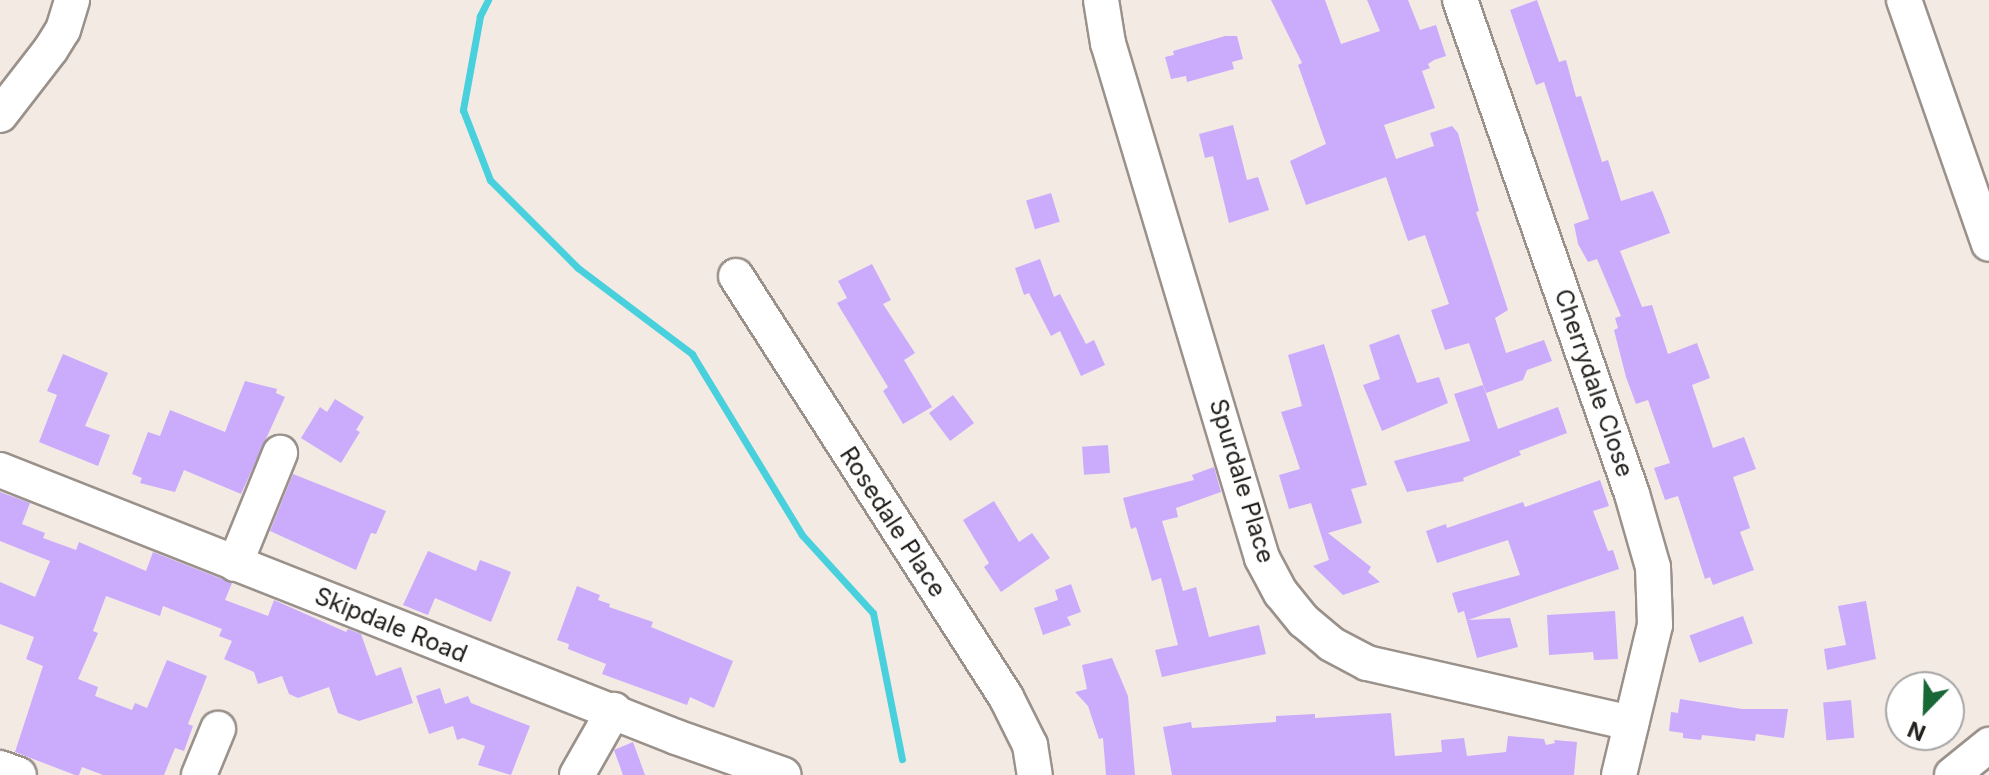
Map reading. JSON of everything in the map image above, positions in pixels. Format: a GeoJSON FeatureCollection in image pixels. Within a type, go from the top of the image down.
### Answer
{"type":"FeatureCollection","features":[{"type":"Feature","properties":{"kind":"street"},"geometry":{"type":"LineString","coordinates":[[2,108],[63,30],[72,0]]}},
{"type":"Feature","properties":{"kind":"street","name":"Spurdale Place"},"geometry":{"type":"LineString","coordinates":[[1101,0],[1108,43],[1262,558],[1281,593],[1304,621],[1331,644],[1367,663],[1631,723]]}},
{"type":"Feature","properties":{"kind":"street","name":"Cherrydale Close"},"geometry":{"type":"LineString","coordinates":[[1460,0],[1632,494],[1653,567],[1655,625],[1619,775]]}},
{"type":"Feature","properties":{"kind":"street"},"geometry":{"type":"LineString","coordinates":[[1904,0],[1989,244]]}},
{"type":"Feature","properties":{"kind":"street","name":"Rosedale Place"},"geometry":{"type":"LineString","coordinates":[[736,276],[1006,697],[1030,745],[1035,775]]}},
{"type":"Feature","properties":{"kind":"street"},"geometry":{"type":"LineString","coordinates":[[235,564],[280,453]]}},
{"type":"Feature","properties":{"kind":"street","name":"Skipdale Road"},"geometry":{"type":"LineString","coordinates":[[0,470],[676,737],[784,775]]}},
{"type":"Feature","properties":{"kind":"street"},"geometry":{"type":"LineString","coordinates":[[577,775],[614,710]]}},
{"type":"Feature","properties":{"kind":"street"},"geometry":{"type":"LineString","coordinates":[[199,775],[218,729]]}},
{"type":"Feature","properties":{"kind":"street"},"geometry":{"type":"LineString","coordinates":[[1952,775],[1989,745]]}},
{"type":"Feature","properties":{"kind":"street"},"geometry":{"type":"LineString","coordinates":[[0,768],[19,775]]}},
{"type":"Feature","properties":{"kind":"building"},"geometry":{"type":"Polygon","coordinates":[[[1271,0],[1325,0],[1341,44],[1380,31],[1367,0],[1408,0],[1420,30],[1436,25],[1446,56],[1434,60],[1428,64],[1430,68],[1422,71],[1435,108],[1384,125],[1396,159],[1434,146],[1430,133],[1452,126],[1458,133],[1479,211],[1476,212],[1508,310],[1495,318],[1506,353],[1544,340],[1552,361],[1527,370],[1523,380],[1486,393],[1469,343],[1445,350],[1431,310],[1449,304],[1425,235],[1408,241],[1386,177],[1306,205],[1290,161],[1326,144],[1298,65],[1302,63],[1271,0]]]}},
{"type":"Feature","properties":{"kind":"building"},"geometry":{"type":"Polygon","coordinates":[[[1537,0],[1559,62],[1566,60],[1576,97],[1581,96],[1602,162],[1608,160],[1621,201],[1653,191],[1670,233],[1620,251],[1642,307],[1652,305],[1668,354],[1697,343],[1710,378],[1692,385],[1713,448],[1744,437],[1756,469],[1733,477],[1750,528],[1740,532],[1754,570],[1713,585],[1710,577],[1705,579],[1678,496],[1665,500],[1654,468],[1670,463],[1648,400],[1636,404],[1626,377],[1614,330],[1618,328],[1615,318],[1621,316],[1597,259],[1588,262],[1578,244],[1574,224],[1589,219],[1544,82],[1536,85],[1510,10],[1537,0]]]}},
{"type":"Feature","properties":{"kind":"building"},"geometry":{"type":"Polygon","coordinates":[[[1225,36],[1237,36],[1243,59],[1232,62],[1234,69],[1187,82],[1186,76],[1171,79],[1165,57],[1174,55],[1173,51],[1225,36]]]}},
{"type":"Feature","properties":{"kind":"building"},"geometry":{"type":"Polygon","coordinates":[[[1233,125],[1247,180],[1258,177],[1269,210],[1229,223],[1213,156],[1205,158],[1199,134],[1233,125]]]}},
{"type":"Feature","properties":{"kind":"building"},"geometry":{"type":"Polygon","coordinates":[[[1051,193],[1060,222],[1035,229],[1026,201],[1051,193]]]}},
{"type":"Feature","properties":{"kind":"building"},"geometry":{"type":"Polygon","coordinates":[[[1040,259],[1054,297],[1060,294],[1086,344],[1094,340],[1105,365],[1081,376],[1060,331],[1051,336],[1029,293],[1024,295],[1015,268],[1040,259]]]}},
{"type":"Feature","properties":{"kind":"building"},"geometry":{"type":"Polygon","coordinates":[[[872,264],[891,300],[883,304],[915,353],[904,360],[932,407],[903,424],[883,391],[888,387],[837,303],[847,298],[838,281],[872,264]]]}},
{"type":"Feature","properties":{"kind":"building"},"geometry":{"type":"Polygon","coordinates":[[[1399,334],[1417,383],[1439,377],[1448,403],[1382,431],[1363,385],[1380,379],[1369,345],[1399,334]]]}},
{"type":"Feature","properties":{"kind":"building"},"geometry":{"type":"Polygon","coordinates":[[[1324,344],[1367,485],[1351,489],[1362,523],[1328,533],[1371,567],[1368,572],[1380,582],[1343,595],[1313,566],[1329,560],[1311,503],[1289,509],[1279,475],[1300,469],[1281,412],[1302,406],[1288,355],[1324,344]]]}},
{"type":"Feature","properties":{"kind":"building"},"geometry":{"type":"Polygon","coordinates":[[[63,354],[108,373],[85,426],[110,435],[98,466],[39,442],[57,395],[47,391],[63,354]]]}},
{"type":"Feature","properties":{"kind":"building"},"geometry":{"type":"Polygon","coordinates":[[[245,381],[277,389],[276,393],[285,397],[241,494],[184,470],[175,492],[140,483],[142,478],[132,474],[148,432],[160,436],[170,410],[225,432],[245,381]]]}},
{"type":"Feature","properties":{"kind":"building"},"geometry":{"type":"Polygon","coordinates":[[[1483,385],[1498,429],[1558,407],[1567,433],[1519,451],[1521,455],[1463,478],[1464,481],[1407,492],[1394,461],[1470,441],[1454,394],[1483,385]]]}},
{"type":"Feature","properties":{"kind":"building"},"geometry":{"type":"Polygon","coordinates":[[[953,395],[974,423],[950,441],[929,413],[953,395]]]}},
{"type":"Feature","properties":{"kind":"building"},"geometry":{"type":"Polygon","coordinates":[[[335,399],[364,417],[356,430],[360,432],[341,463],[301,438],[320,407],[327,412],[335,399]]]}},
{"type":"Feature","properties":{"kind":"building"},"geometry":{"type":"Polygon","coordinates":[[[1108,445],[1110,473],[1084,475],[1082,447],[1108,445]]]}},
{"type":"Feature","properties":{"kind":"building"},"geometry":{"type":"Polygon","coordinates":[[[1214,467],[1221,492],[1176,508],[1178,517],[1162,521],[1183,591],[1196,587],[1209,637],[1259,625],[1266,654],[1162,677],[1155,650],[1178,645],[1161,578],[1152,581],[1136,527],[1131,529],[1123,498],[1194,480],[1192,475],[1214,467]]]}},
{"type":"Feature","properties":{"kind":"building"},"geometry":{"type":"Polygon","coordinates":[[[293,474],[386,511],[376,534],[371,533],[356,570],[270,531],[293,474]]]}},
{"type":"Feature","properties":{"kind":"building"},"geometry":{"type":"Polygon","coordinates":[[[1600,480],[1609,506],[1593,511],[1608,551],[1613,550],[1619,569],[1468,620],[1510,618],[1518,647],[1477,658],[1464,611],[1458,613],[1452,593],[1520,575],[1508,540],[1437,563],[1426,531],[1446,524],[1447,528],[1523,502],[1525,507],[1600,480]]]}},
{"type":"Feature","properties":{"kind":"building"},"geometry":{"type":"Polygon","coordinates":[[[0,492],[30,503],[22,524],[45,533],[43,538],[76,550],[79,542],[146,571],[153,552],[232,583],[225,600],[268,616],[274,600],[346,632],[348,629],[361,634],[376,676],[401,667],[413,703],[359,721],[338,713],[329,687],[298,698],[289,694],[282,676],[258,684],[254,672],[224,659],[232,641],[219,636],[222,629],[163,606],[160,616],[106,596],[93,631],[98,633],[78,679],[98,687],[95,696],[132,710],[135,703],[147,708],[167,660],[207,676],[188,724],[193,726],[184,751],[175,748],[164,775],[103,775],[82,767],[79,775],[75,775],[15,752],[43,666],[26,659],[34,637],[0,624],[0,582],[35,597],[50,561],[0,541],[0,492]]]}},
{"type":"Feature","properties":{"kind":"building"},"geometry":{"type":"Polygon","coordinates":[[[994,501],[1019,542],[1032,533],[1050,558],[1001,592],[984,567],[989,563],[963,520],[994,501]]]}},
{"type":"Feature","properties":{"kind":"building"},"geometry":{"type":"Polygon","coordinates":[[[428,551],[476,571],[480,560],[511,572],[491,622],[435,598],[428,615],[403,605],[428,551]]]}},
{"type":"Feature","properties":{"kind":"building"},"geometry":{"type":"Polygon","coordinates":[[[1071,584],[1081,612],[1067,617],[1071,625],[1043,635],[1034,608],[1058,600],[1055,590],[1071,584]]]}},
{"type":"Feature","properties":{"kind":"building"},"geometry":{"type":"Polygon","coordinates":[[[577,586],[600,595],[598,600],[610,604],[609,607],[653,622],[651,627],[733,661],[714,708],[690,697],[687,705],[602,674],[606,664],[568,649],[569,644],[557,640],[577,586]]]}},
{"type":"Feature","properties":{"kind":"building"},"geometry":{"type":"Polygon","coordinates":[[[1866,601],[1876,659],[1827,670],[1824,649],[1846,645],[1838,606],[1866,601]]]}},
{"type":"Feature","properties":{"kind":"building"},"geometry":{"type":"Polygon","coordinates":[[[1615,611],[1618,659],[1594,660],[1593,652],[1549,655],[1547,615],[1615,611]]]}},
{"type":"Feature","properties":{"kind":"building"},"geometry":{"type":"Polygon","coordinates":[[[1743,616],[1753,643],[1699,663],[1689,635],[1743,616]]]}},
{"type":"Feature","properties":{"kind":"building"},"geometry":{"type":"Polygon","coordinates":[[[1112,658],[1128,696],[1135,775],[1106,775],[1103,738],[1099,739],[1088,706],[1075,692],[1087,689],[1082,665],[1112,658]]]}},
{"type":"Feature","properties":{"kind":"building"},"geometry":{"type":"Polygon","coordinates":[[[440,688],[445,704],[468,696],[471,703],[530,726],[511,775],[478,765],[485,746],[463,738],[457,740],[453,726],[429,734],[416,696],[440,688]]]}},
{"type":"Feature","properties":{"kind":"building"},"geometry":{"type":"Polygon","coordinates":[[[1680,699],[1742,709],[1788,709],[1784,738],[1756,734],[1755,741],[1702,735],[1701,740],[1683,738],[1683,733],[1669,731],[1671,712],[1678,713],[1680,699]]]}},
{"type":"Feature","properties":{"kind":"building"},"geometry":{"type":"Polygon","coordinates":[[[1851,700],[1854,738],[1826,740],[1823,702],[1851,700]]]}},
{"type":"Feature","properties":{"kind":"building"},"geometry":{"type":"Polygon","coordinates":[[[1391,713],[1395,756],[1442,752],[1441,740],[1464,738],[1467,756],[1506,752],[1508,736],[1544,739],[1546,745],[1555,743],[1554,740],[1577,742],[1574,775],[1172,775],[1163,727],[1191,722],[1192,728],[1276,722],[1276,716],[1315,714],[1315,718],[1391,713]]]}},
{"type":"Feature","properties":{"kind":"building"},"geometry":{"type":"Polygon","coordinates":[[[633,742],[645,775],[623,775],[614,750],[633,742]]]}},
{"type":"Feature","properties":{"kind":"waterway"},"geometry":{"type":"LineString","coordinates":[[488,0],[480,16],[463,110],[490,180],[578,268],[692,354],[802,535],[873,613],[902,759]]}}]}
